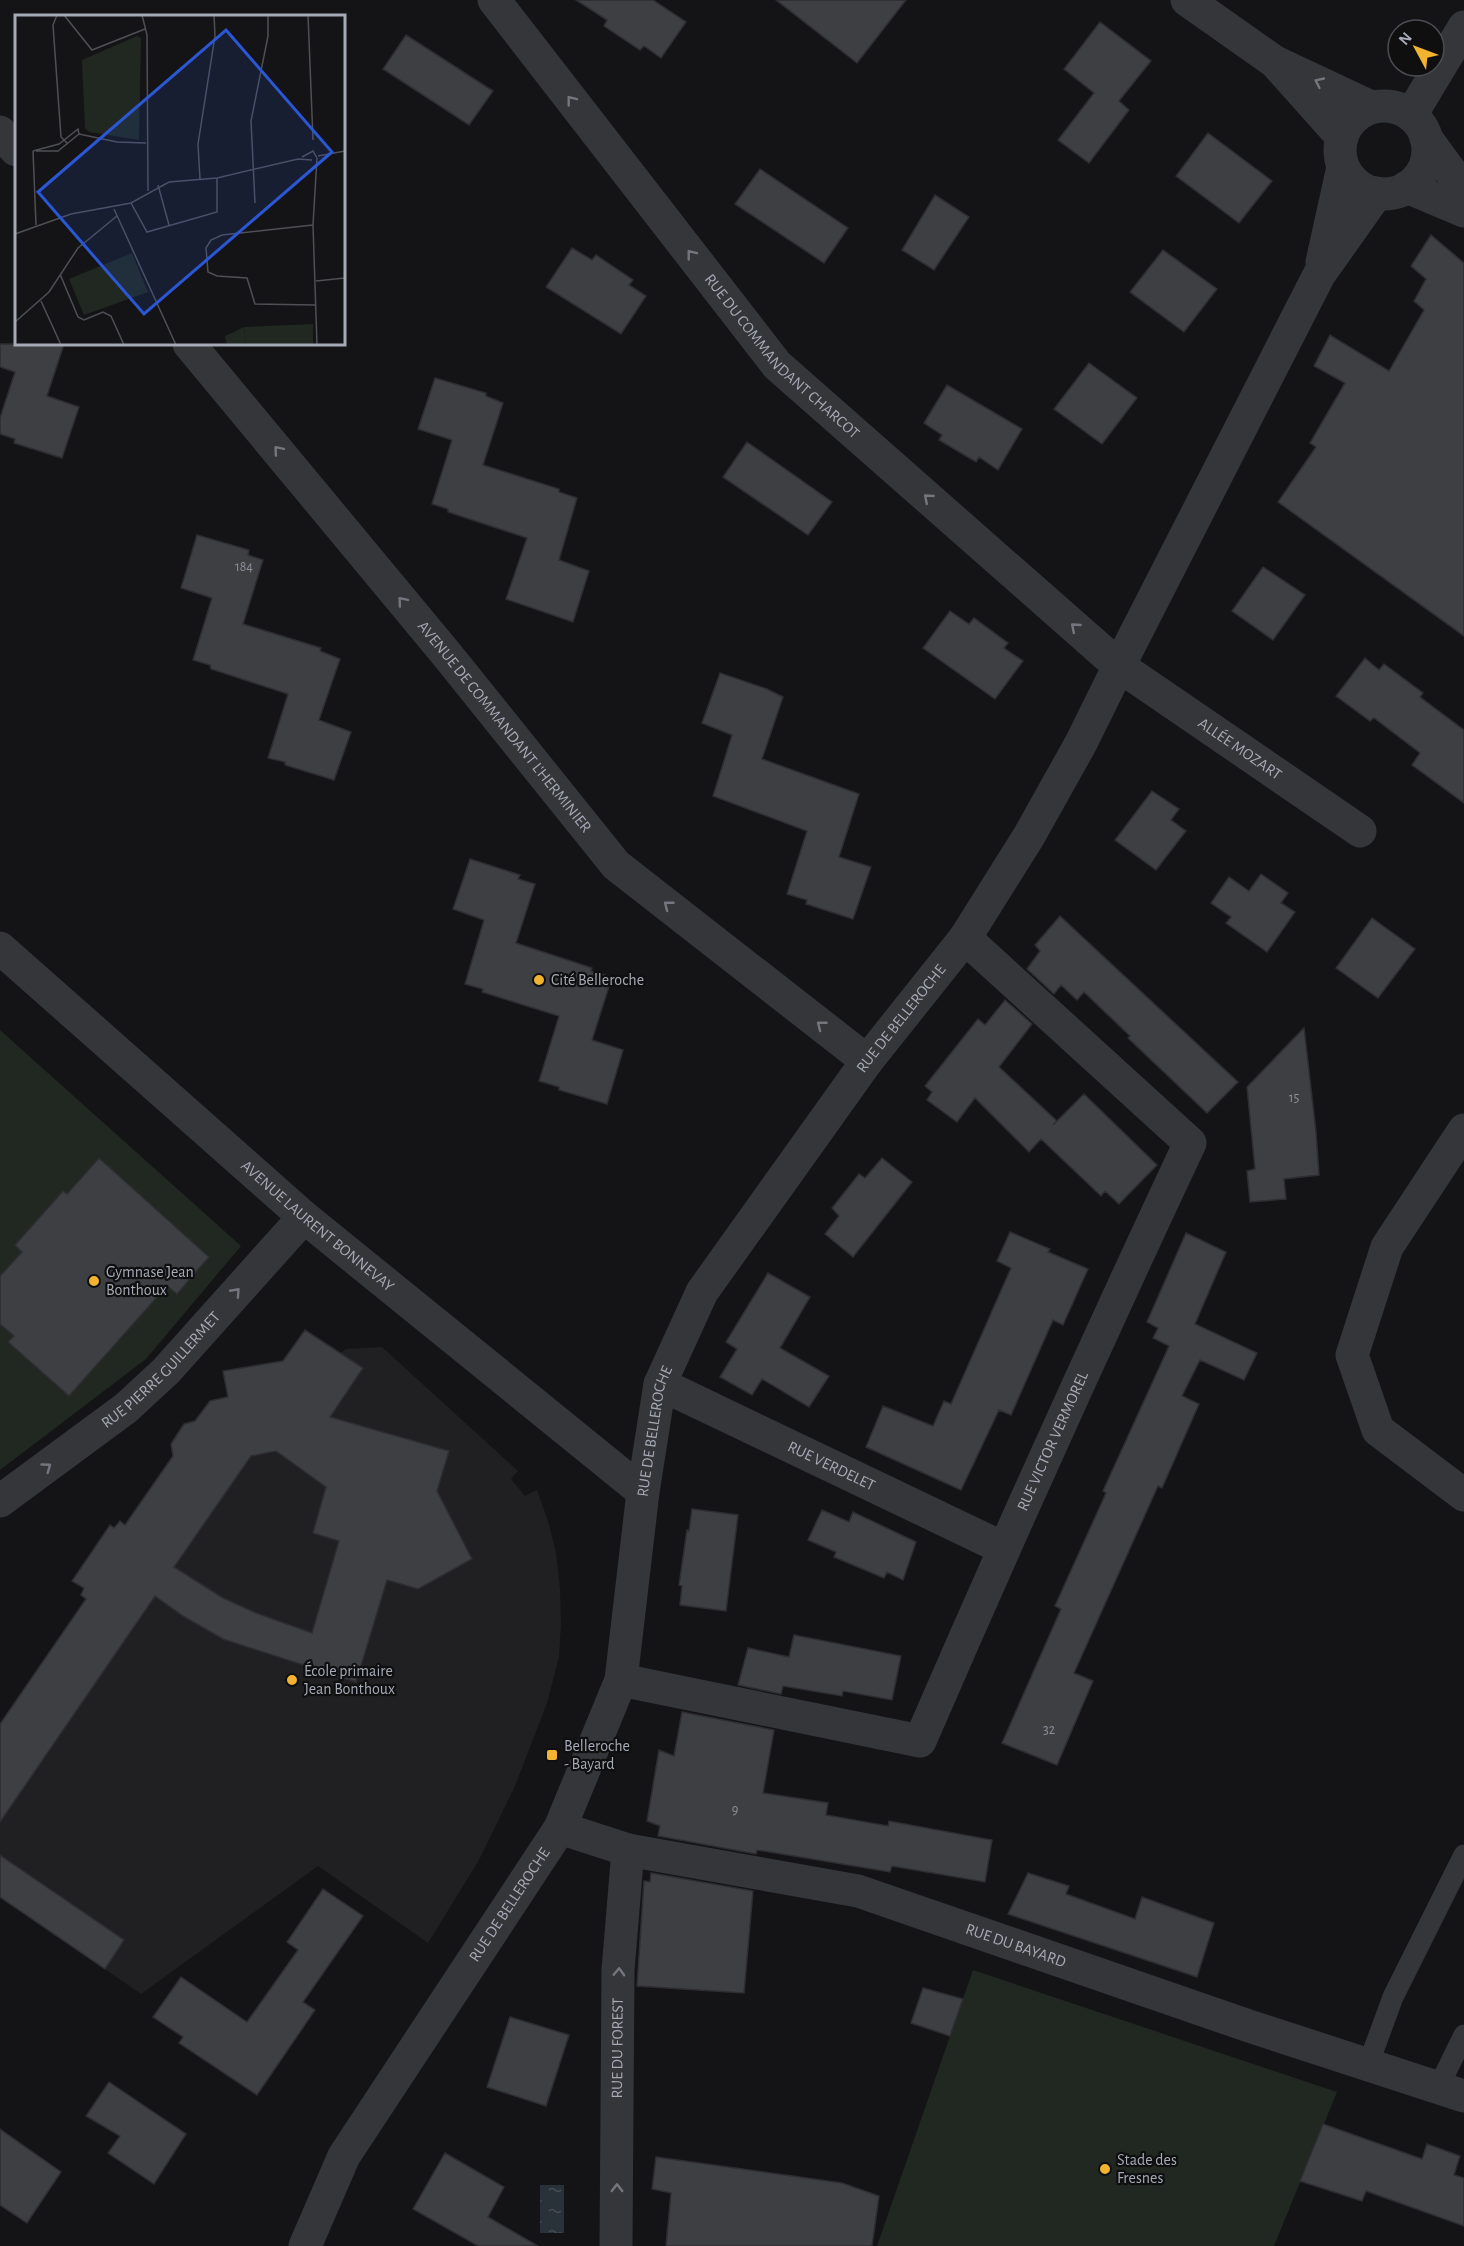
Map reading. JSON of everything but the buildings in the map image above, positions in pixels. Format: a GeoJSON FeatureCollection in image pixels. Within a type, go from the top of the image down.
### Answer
{"type":"FeatureCollection","features":[{"type":"Feature","properties":{"kind":"street","name":"RUE DU COMMANDANT CHARCOT"},"geometry":{"type":"LineString","coordinates":[[494,0],[777,365],[1119,666]]}},
{"type":"Feature","properties":{"kind":"street"},"geometry":{"type":"LineString","coordinates":[[1187,0],[1275,62],[1371,107]]}},
{"type":"Feature","properties":{"kind":"street"},"geometry":{"type":"LineString","coordinates":[[1319,275],[1392,190],[1418,178],[1425,166],[1428,152],[1419,127],[1464,27]]}},
{"type":"Feature","properties":{"kind":"street"},"geometry":{"type":"LineString","coordinates":[[1275,62],[1342,152],[1351,179],[1362,189],[1392,190],[1464,211]]}},
{"type":"Feature","properties":{"kind":"street"},"geometry":{"type":"LineString","coordinates":[[1319,275],[1348,123],[1359,113],[1371,107],[1385,105],[1399,108],[1419,127],[1464,190]]}},
{"type":"Feature","properties":{"kind":"street"},"geometry":{"type":"LineString","coordinates":[[0,132],[15,149]]}},
{"type":"Feature","properties":{"kind":"street","name":"RUE DE BELLEROCHE"},"geometry":{"type":"LineString","coordinates":[[305,2246],[344,2156],[560,1828],[621,1680],[643,1492],[660,1384],[702,1292],[867,1061],[965,938],[1029,836],[1081,743],[1319,275]]}},
{"type":"Feature","properties":{"kind":"street","name":"AVENUE DE COMMANDANT L'HERMINIER"},"geometry":{"type":"LineString","coordinates":[[190,345],[448,656],[616,865],[867,1061]]}},
{"type":"Feature","properties":{"kind":"street","name":"ALLÉE MOZART"},"geometry":{"type":"LineString","coordinates":[[1119,666],[1360,831]]}},
{"type":"Feature","properties":{"kind":"street","name":"RUE VICTOR VERMOREL"},"geometry":{"type":"LineString","coordinates":[[621,1680],[920,1741],[1086,1363],[1190,1143],[965,938]]}},
{"type":"Feature","properties":{"kind":"street","name":"AVENUE LAURENT BONNEVAY"},"geometry":{"type":"LineString","coordinates":[[0,948],[304,1217],[643,1492]]}},
{"type":"Feature","properties":{"kind":"street"},"geometry":{"type":"LineString","coordinates":[[1464,1130],[1387,1247],[1352,1355],[1378,1431],[1464,1495]]}},
{"type":"Feature","properties":{"kind":"street","name":"RUE PIERRE GUILLERMET"},"geometry":{"type":"LineString","coordinates":[[0,1501],[134,1401],[166,1371],[304,1217]]}},
{"type":"Feature","properties":{"kind":"street","name":"RUE VERDELET"},"geometry":{"type":"LineString","coordinates":[[660,1384],[1003,1548]]}},
{"type":"Feature","properties":{"kind":"street","name":"RUE DU BAYARD"},"geometry":{"type":"LineString","coordinates":[[560,1828],[628,1850],[858,1891],[1249,2026],[1451,2092]]}},
{"type":"Feature","properties":{"kind":"street","name":"RUE DU FOREST"},"geometry":{"type":"LineString","coordinates":[[616,2246],[618,1970],[628,1850]]}},
{"type":"Feature","properties":{"kind":"lane"},"geometry":{"type":"LineString","coordinates":[[1368,2065],[1393,1997],[1464,1855]]}},
{"type":"Feature","properties":{"kind":"lane"},"geometry":{"type":"LineString","coordinates":[[1451,2092],[1464,2035]]}},
{"type":"Feature","properties":{"kind":"shaded area"},"geometry":{"type":"Polygon","coordinates":[[[0,1030],[241,1246],[146,1359],[0,1470],[0,1030]]]}},
{"type":"Feature","properties":{"kind":"shaded area","name":"École primaire Jean Bonthoux"},"geometry":{"type":"Polygon","coordinates":[[[305,1330],[340,1353],[346,1349],[382,1347],[518,1471],[511,1479],[525,1496],[537,1490],[556,1552],[561,1624],[559,1657],[547,1703],[515,1786],[479,1860],[428,1943],[318,1866],[141,1994],[0,1897],[0,1724],[86,1600],[81,1595],[84,1588],[72,1581],[120,1521],[132,1529],[158,1491],[151,1487],[173,1456],[171,1444],[184,1424],[195,1421],[210,1401],[227,1397],[223,1371],[283,1361],[305,1330]]]}},
{"type":"Feature","properties":{"kind":"shaded area","name":"Stade des Fresnes"},"geometry":{"type":"Polygon","coordinates":[[[973,1970],[1337,2092],[1274,2246],[877,2246],[973,1970]]]}},
{"type":"Feature","properties":{"kind":"water"},"geometry":{"type":"Polygon","coordinates":[[[540,2185],[564,2185],[564,2233],[540,2233],[540,2185]]]}},
{"type":"Feature","properties":{"kind":"place","name":"Cité Belleroche"},"geometry":{"type":"Point","coordinates":[539,980]}},
{"type":"Feature","properties":{"kind":"place","name":"Gymnase Jean Bonthoux"},"geometry":{"type":"Point","coordinates":[94,1281]}},
{"type":"Feature","properties":{"kind":"place","name":"École primaire Jean Bonthoux"},"geometry":{"type":"Point","coordinates":[292,1680]}},
{"type":"Feature","properties":{"kind":"place","name":"Belleroche - Bayard"},"geometry":{"type":"Point","coordinates":[552,1755]}},
{"type":"Feature","properties":{"kind":"place","name":"Stade des Fresnes"},"geometry":{"type":"Point","coordinates":[1105,2169]}}]}
